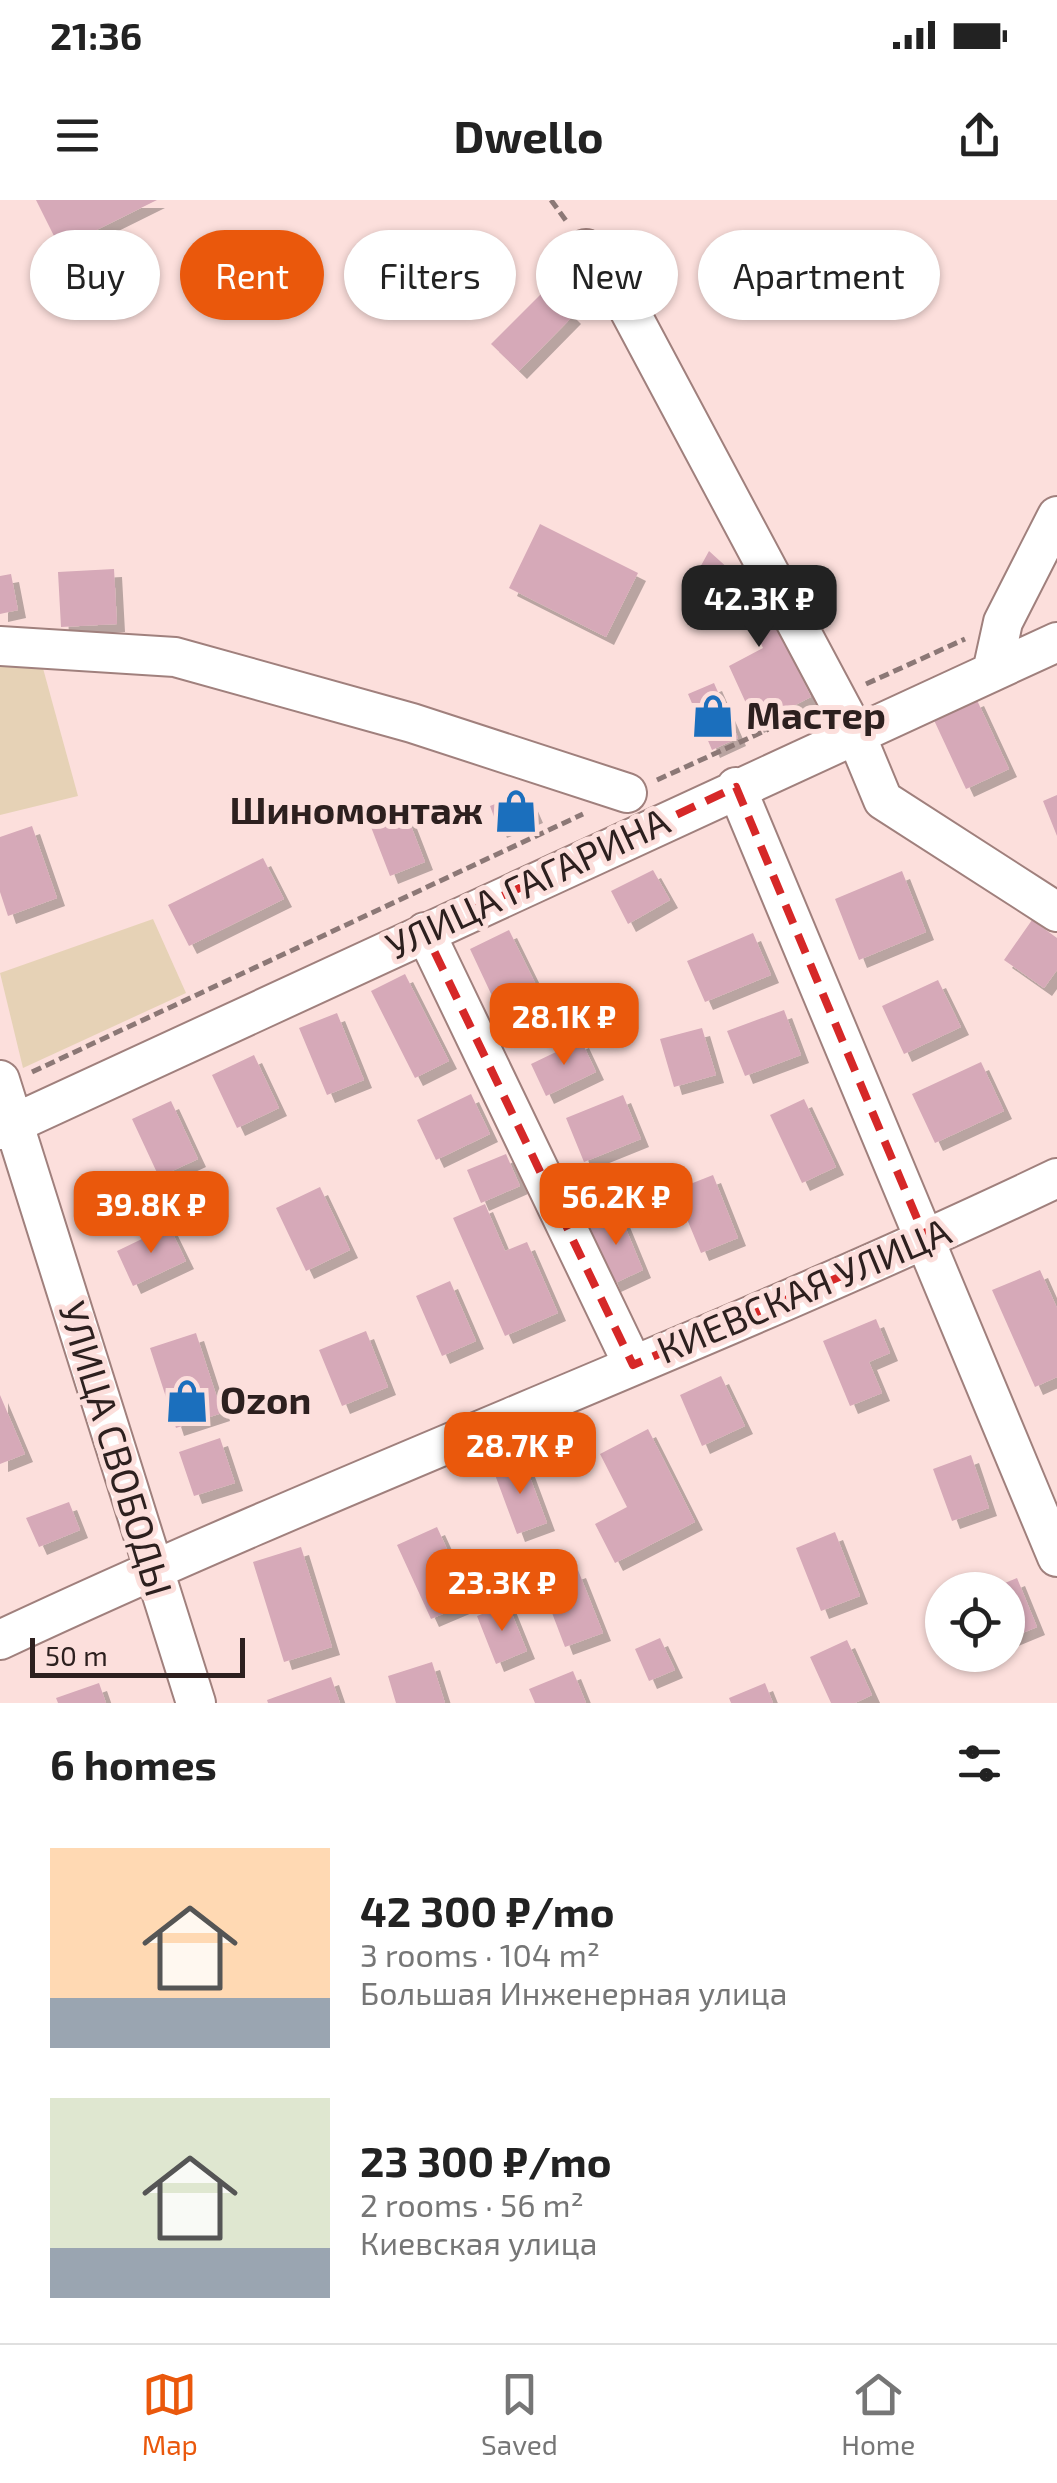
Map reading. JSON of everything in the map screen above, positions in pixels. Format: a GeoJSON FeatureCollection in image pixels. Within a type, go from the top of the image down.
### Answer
{"type":"FeatureCollection","features":[{"type":"Feature","properties":{"kind":"street"},"geometry":{"type":"LineString","coordinates":[[634,320],[856,735],[884,800],[1057,912]]}},
{"type":"Feature","properties":{"kind":"street"},"geometry":{"type":"LineString","coordinates":[[992,672],[1003,622],[1057,516]]}},
{"type":"Feature","properties":{"kind":"street","name":"УЛИЦА ГАГАРИНА"},"geometry":{"type":"LineString","coordinates":[[7,1127],[1057,642]]}},
{"type":"Feature","properties":{"kind":"street"},"geometry":{"type":"LineString","coordinates":[[0,646],[176,657],[412,723],[627,793]]}},
{"type":"Feature","properties":{"kind":"street"},"geometry":{"type":"LineString","coordinates":[[736,787],[1057,1557]]}},
{"type":"Feature","properties":{"kind":"street"},"geometry":{"type":"LineString","coordinates":[[424,932],[633,1365]]}},
{"type":"Feature","properties":{"kind":"street","name":"УЛИЦА СВОБОДЫ"},"geometry":{"type":"LineString","coordinates":[[1,1083],[7,1127],[196,1703]]}},
{"type":"Feature","properties":{"kind":"street","name":"КИЕВСКАЯ УЛИЦА"},"geometry":{"type":"LineString","coordinates":[[0,1640],[152,1569],[926,1240],[1057,1178]]}},
{"type":"Feature","properties":{"kind":"path"},"geometry":{"type":"LineString","coordinates":[[1,1083],[1003,622]]}},
{"type":"Feature","properties":{"kind":"highlighted area"},"geometry":{"type":"Polygon","coordinates":[[[736,787],[926,1240],[633,1365],[425,932],[736,787]]]}},
{"type":"Feature","properties":{"kind":"shaded area"},"geometry":{"type":"Polygon","coordinates":[[[41,661],[78,796],[0,815],[0,662],[41,661]]]}},
{"type":"Feature","properties":{"kind":"shaded area"},"geometry":{"type":"Polygon","coordinates":[[[153,919],[186,993],[23,1068],[0,973],[153,919]]]}},
{"type":"Feature","properties":{"kind":"building"},"geometry":{"type":"Polygon","coordinates":[[[36,200],[157,200],[96,230],[51,230],[36,200]]]}},
{"type":"Feature","properties":{"kind":"building"},"geometry":{"type":"Polygon","coordinates":[[[536,299],[536,320],[569,320],[519,371],[491,344],[536,299]]]}},
{"type":"Feature","properties":{"kind":"building"},"geometry":{"type":"Polygon","coordinates":[[[540,524],[638,573],[606,637],[509,588],[540,524]]]}},
{"type":"Feature","properties":{"kind":"building"},"geometry":{"type":"Polygon","coordinates":[[[709,551],[765,602],[811,697],[756,725],[729,666],[763,648],[747,614],[697,573],[709,551]]]}},
{"type":"Feature","properties":{"kind":"building"},"geometry":{"type":"Polygon","coordinates":[[[114,569],[117,624],[61,627],[58,572],[114,569]]]}},
{"type":"Feature","properties":{"kind":"building"},"geometry":{"type":"Polygon","coordinates":[[[11,574],[18,610],[0,614],[0,576],[11,574]]]}},
{"type":"Feature","properties":{"kind":"building","name":"Мастер"},"geometry":{"type":"Polygon","coordinates":[[[714,683],[738,738],[712,750],[688,694],[714,683]]]}},
{"type":"Feature","properties":{"kind":"building"},"geometry":{"type":"Polygon","coordinates":[[[976,698],[1009,769],[966,789],[933,718],[976,698]]]}},
{"type":"Feature","properties":{"kind":"building"},"geometry":{"type":"Polygon","coordinates":[[[525,792],[535,815],[499,830],[490,806],[525,792]]]}},
{"type":"Feature","properties":{"kind":"building"},"geometry":{"type":"Polygon","coordinates":[[[1057,795],[1057,836],[1043,801],[1057,795]]]}},
{"type":"Feature","properties":{"kind":"building"},"geometry":{"type":"Polygon","coordinates":[[[406,813],[425,862],[390,876],[371,827],[406,813]]]}},
{"type":"Feature","properties":{"kind":"building"},"geometry":{"type":"Polygon","coordinates":[[[32,826],[57,898],[8,916],[0,892],[0,837],[32,826]]]}},
{"type":"Feature","properties":{"kind":"building"},"geometry":{"type":"Polygon","coordinates":[[[263,858],[284,899],[189,946],[168,905],[263,858]]]}},
{"type":"Feature","properties":{"kind":"building"},"geometry":{"type":"Polygon","coordinates":[[[653,870],[670,900],[628,924],[611,891],[653,870]]]}},
{"type":"Feature","properties":{"kind":"building"},"geometry":{"type":"Polygon","coordinates":[[[902,871],[926,932],[859,960],[835,899],[902,871]]]}},
{"type":"Feature","properties":{"kind":"building"},"geometry":{"type":"Polygon","coordinates":[[[1032,920],[1057,938],[1057,970],[1044,988],[1004,960],[1032,920]]]}},
{"type":"Feature","properties":{"kind":"building"},"geometry":{"type":"Polygon","coordinates":[[[509,930],[541,995],[501,1015],[470,949],[509,930]]]}},
{"type":"Feature","properties":{"kind":"building"},"geometry":{"type":"Polygon","coordinates":[[[753,933],[771,975],[705,1002],[687,961],[753,933]]]}},
{"type":"Feature","properties":{"kind":"building"},"geometry":{"type":"Polygon","coordinates":[[[405,974],[449,1061],[415,1078],[371,991],[405,974]]]}},
{"type":"Feature","properties":{"kind":"building"},"geometry":{"type":"Polygon","coordinates":[[[938,980],[961,1027],[904,1054],[882,1006],[938,980]]]}},
{"type":"Feature","properties":{"kind":"building"},"geometry":{"type":"Polygon","coordinates":[[[784,1010],[801,1055],[745,1076],[727,1031],[784,1010]]]}},
{"type":"Feature","properties":{"kind":"building"},"geometry":{"type":"Polygon","coordinates":[[[337,1013],[364,1080],[327,1095],[299,1028],[337,1013]]]}},
{"type":"Feature","properties":{"kind":"building"},"geometry":{"type":"Polygon","coordinates":[[[702,1028],[716,1075],[674,1087],[660,1039],[702,1028]]]}},
{"type":"Feature","properties":{"kind":"building"},"geometry":{"type":"Polygon","coordinates":[[[581,1040],[596,1072],[546,1096],[531,1064],[581,1040]]]}},
{"type":"Feature","properties":{"kind":"building"},"geometry":{"type":"Polygon","coordinates":[[[254,1055],[279,1108],[237,1128],[212,1075],[254,1055]]]}},
{"type":"Feature","properties":{"kind":"building"},"geometry":{"type":"Polygon","coordinates":[[[981,1062],[1004,1111],[935,1143],[912,1094],[981,1062]]]}},
{"type":"Feature","properties":{"kind":"building"},"geometry":{"type":"Polygon","coordinates":[[[471,1094],[490,1134],[436,1160],[417,1120],[471,1094]]]}},
{"type":"Feature","properties":{"kind":"building"},"geometry":{"type":"Polygon","coordinates":[[[623,1095],[641,1139],[584,1162],[566,1118],[623,1095]]]}},
{"type":"Feature","properties":{"kind":"building"},"geometry":{"type":"Polygon","coordinates":[[[804,1099],[836,1167],[802,1183],[770,1115],[804,1099]]]}},
{"type":"Feature","properties":{"kind":"building"},"geometry":{"type":"Polygon","coordinates":[[[171,1101],[198,1159],[159,1177],[132,1119],[171,1101]]]}},
{"type":"Feature","properties":{"kind":"building"},"geometry":{"type":"Polygon","coordinates":[[[506,1154],[520,1186],[481,1203],[467,1170],[506,1154]]]}},
{"type":"Feature","properties":{"kind":"building"},"geometry":{"type":"Polygon","coordinates":[[[713,1175],[738,1238],[701,1253],[675,1190],[713,1175]]]}},
{"type":"Feature","properties":{"kind":"building"},"geometry":{"type":"Polygon","coordinates":[[[320,1187],[350,1250],[306,1271],[276,1208],[320,1187]]]}},
{"type":"Feature","properties":{"kind":"building"},"geometry":{"type":"Polygon","coordinates":[[[485,1204],[505,1251],[527,1242],[558,1313],[505,1336],[453,1218],[485,1204]]]}},
{"type":"Feature","properties":{"kind":"building"},"geometry":{"type":"Polygon","coordinates":[[[619,1212],[643,1270],[613,1284],[588,1225],[619,1212]]]}},
{"type":"Feature","properties":{"kind":"building"},"geometry":{"type":"Polygon","coordinates":[[[169,1226],[186,1261],[133,1286],[117,1251],[169,1226]]]}},
{"type":"Feature","properties":{"kind":"building"},"geometry":{"type":"Polygon","coordinates":[[[1040,1270],[1057,1308],[1057,1377],[1035,1387],[992,1290],[1040,1270]]]}},
{"type":"Feature","properties":{"kind":"building"},"geometry":{"type":"Polygon","coordinates":[[[450,1281],[476,1341],[442,1356],[416,1296],[450,1281]]]}},
{"type":"Feature","properties":{"kind":"building"},"geometry":{"type":"Polygon","coordinates":[[[876,1319],[890,1353],[869,1362],[882,1393],[850,1406],[823,1341],[876,1319]]]}},
{"type":"Feature","properties":{"kind":"building"},"geometry":{"type":"Polygon","coordinates":[[[366,1331],[388,1387],[342,1406],[319,1350],[366,1331]]]}},
{"type":"Feature","properties":{"kind":"building"},"geometry":{"type":"Polygon","coordinates":[[[196,1333],[222,1413],[176,1428],[150,1348],[196,1333]]]}},
{"type":"Feature","properties":{"kind":"building"},"geometry":{"type":"Polygon","coordinates":[[[721,1376],[745,1426],[702,1446],[680,1395],[721,1376]]]}},
{"type":"Feature","properties":{"kind":"building"},"geometry":{"type":"Polygon","coordinates":[[[0,1395],[25,1454],[0,1464],[0,1395]]]}},
{"type":"Feature","properties":{"kind":"building"},"geometry":{"type":"Polygon","coordinates":[[[648,1429],[695,1522],[615,1563],[595,1524],[627,1507],[600,1454],[648,1429]]]}},
{"type":"Feature","properties":{"kind":"building"},"geometry":{"type":"Polygon","coordinates":[[[220,1438],[235,1483],[194,1496],[179,1452],[220,1438]]]}},
{"type":"Feature","properties":{"kind":"building"},"geometry":{"type":"Polygon","coordinates":[[[971,1455],[989,1508],[952,1521],[933,1469],[971,1455]]]}},
{"type":"Feature","properties":{"kind":"building"},"geometry":{"type":"Polygon","coordinates":[[[524,1461],[547,1523],[517,1534],[494,1472],[524,1461]]]}},
{"type":"Feature","properties":{"kind":"building"},"geometry":{"type":"Polygon","coordinates":[[[69,1502],[80,1530],[39,1547],[26,1518],[69,1502]]]}},
{"type":"Feature","properties":{"kind":"building"},"geometry":{"type":"Polygon","coordinates":[[[437,1527],[471,1602],[431,1619],[397,1545],[437,1527]]]}},
{"type":"Feature","properties":{"kind":"building"},"geometry":{"type":"Polygon","coordinates":[[[835,1532],[860,1596],[821,1611],[796,1548],[835,1532]]]}},
{"type":"Feature","properties":{"kind":"building"},"geometry":{"type":"Polygon","coordinates":[[[301,1547],[332,1647],[284,1662],[253,1562],[301,1547]]]}},
{"type":"Feature","properties":{"kind":"building"},"geometry":{"type":"Polygon","coordinates":[[[578,1570],[603,1633],[565,1647],[541,1584],[578,1570]]]}},
{"type":"Feature","properties":{"kind":"building"},"geometry":{"type":"Polygon","coordinates":[[[1025,1598],[1037,1627],[1025,1632],[1025,1598]]]}},
{"type":"Feature","properties":{"kind":"building"},"geometry":{"type":"Polygon","coordinates":[[[508,1604],[527,1651],[496,1664],[477,1616],[508,1604]]]}},
{"type":"Feature","properties":{"kind":"building"},"geometry":{"type":"Polygon","coordinates":[[[660,1638],[675,1670],[649,1681],[635,1649],[660,1638]]]}},
{"type":"Feature","properties":{"kind":"building"},"geometry":{"type":"Polygon","coordinates":[[[847,1640],[872,1695],[855,1703],[831,1703],[810,1657],[847,1640]]]}},
{"type":"Feature","properties":{"kind":"building"},"geometry":{"type":"Polygon","coordinates":[[[432,1662],[445,1703],[396,1703],[388,1676],[432,1662]]]}},
{"type":"Feature","properties":{"kind":"building"},"geometry":{"type":"Polygon","coordinates":[[[573,1671],[586,1703],[535,1703],[529,1689],[573,1671]]]}},
{"type":"Feature","properties":{"kind":"building"},"geometry":{"type":"Polygon","coordinates":[[[331,1677],[340,1703],[268,1703],[267,1700],[331,1677]]]}},
{"type":"Feature","properties":{"kind":"building"},"geometry":{"type":"Polygon","coordinates":[[[99,1683],[106,1703],[58,1703],[56,1698],[99,1683]]]}},
{"type":"Feature","properties":{"kind":"building"},"geometry":{"type":"Polygon","coordinates":[[[765,1683],[773,1703],[731,1703],[729,1698],[765,1683]]]}},
{"type":"Feature","properties":{"kind":"place","name":"Мастер"},"geometry":{"type":"Point","coordinates":[713,716]}},
{"type":"Feature","properties":{"kind":"place","name":"Шиномонтаж"},"geometry":{"type":"Point","coordinates":[516,811]}},
{"type":"Feature","properties":{"kind":"place","name":"Ozon"},"geometry":{"type":"Point","coordinates":[187,1401]}}]}
